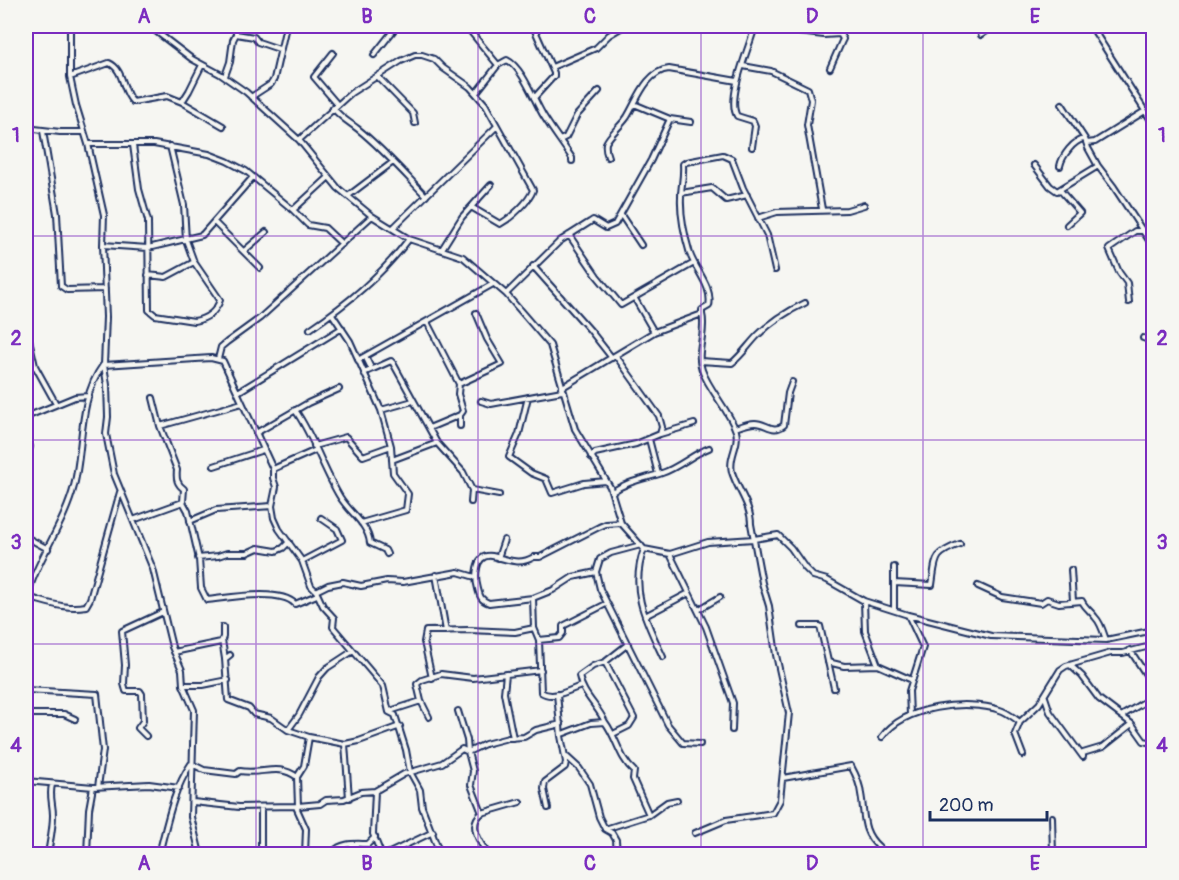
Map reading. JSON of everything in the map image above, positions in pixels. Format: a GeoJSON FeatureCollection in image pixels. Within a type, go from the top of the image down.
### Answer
{"type":"FeatureCollection","features":[{"type":"Feature","properties":{"kind":"street"},"geometry":{"type":"LineString","coordinates":[[70,26],[70,77],[103,204],[106,317],[104,365],[108,392],[106,434],[114,474],[153,570],[162,612],[182,670],[183,685],[194,710],[191,817],[200,855]]}},
{"type":"Feature","properties":{"kind":"street"},"geometry":{"type":"LineString","coordinates":[[150,26],[202,65],[225,76],[251,97],[299,140],[338,188],[372,216],[409,239],[463,257],[506,294],[550,345],[575,429],[612,492],[621,523],[642,547],[639,603],[663,657]]}},
{"type":"Feature","properties":{"kind":"street"},"geometry":{"type":"LineString","coordinates":[[225,76],[230,62],[236,26]]}},
{"type":"Feature","properties":{"kind":"street"},"geometry":{"type":"LineString","coordinates":[[251,97],[271,84],[286,26]]}},
{"type":"Feature","properties":{"kind":"street"},"geometry":{"type":"LineString","coordinates":[[374,55],[397,26]]}},
{"type":"Feature","properties":{"kind":"street"},"geometry":{"type":"LineString","coordinates":[[466,26],[498,65]]}},
{"type":"Feature","properties":{"kind":"street"},"geometry":{"type":"LineString","coordinates":[[533,26],[554,76],[534,99]]}},
{"type":"Feature","properties":{"kind":"street"},"geometry":{"type":"LineString","coordinates":[[552,67],[596,48],[609,35],[624,26]]}},
{"type":"Feature","properties":{"kind":"street"},"geometry":{"type":"LineString","coordinates":[[752,147],[755,126],[753,121],[737,116],[735,112],[736,81],[755,26],[824,35],[840,34]]}},
{"type":"Feature","properties":{"kind":"street"},"geometry":{"type":"LineString","coordinates":[[830,68],[843,39],[838,26]]}},
{"type":"Feature","properties":{"kind":"street"},"geometry":{"type":"LineString","coordinates":[[981,34],[995,26]]}},
{"type":"Feature","properties":{"kind":"street"},"geometry":{"type":"LineString","coordinates":[[1091,26],[1154,125]]}},
{"type":"Feature","properties":{"kind":"street"},"geometry":{"type":"LineString","coordinates":[[236,34],[254,37],[258,42],[279,49]]}},
{"type":"Feature","properties":{"kind":"street"},"geometry":{"type":"LineString","coordinates":[[333,53],[314,77],[337,104]]}},
{"type":"Feature","properties":{"kind":"street"},"geometry":{"type":"LineString","coordinates":[[299,140],[337,104],[401,61],[415,55],[434,59],[476,93],[485,104],[533,193],[500,224],[471,207]]}},
{"type":"Feature","properties":{"kind":"street"},"geometry":{"type":"LineString","coordinates":[[476,93],[498,65],[507,60],[510,61],[520,73],[572,160]]}},
{"type":"Feature","properties":{"kind":"street"},"geometry":{"type":"LineString","coordinates":[[70,77],[109,63],[119,72],[133,102],[167,96],[224,126]]}},
{"type":"Feature","properties":{"kind":"street"},"geometry":{"type":"LineString","coordinates":[[182,102],[202,65]]}},
{"type":"Feature","properties":{"kind":"street"},"geometry":{"type":"LineString","coordinates":[[743,66],[771,71],[808,89],[811,100],[807,125],[822,209]]}},
{"type":"Feature","properties":{"kind":"street"},"geometry":{"type":"LineString","coordinates":[[608,157],[605,149],[608,140],[627,117],[649,80],[665,69],[736,81]]}},
{"type":"Feature","properties":{"kind":"street"},"geometry":{"type":"LineString","coordinates":[[378,77],[413,113],[415,123]]}},
{"type":"Feature","properties":{"kind":"street"},"geometry":{"type":"LineString","coordinates":[[560,140],[569,133],[578,115],[599,91]]}},
{"type":"Feature","properties":{"kind":"street"},"geometry":{"type":"LineString","coordinates":[[634,104],[670,119],[691,122]]}},
{"type":"Feature","properties":{"kind":"street"},"geometry":{"type":"LineString","coordinates":[[1062,104],[1086,141],[1098,166],[1141,231],[1153,245]]}},
{"type":"Feature","properties":{"kind":"street"},"geometry":{"type":"LineString","coordinates":[[333,108],[342,119],[357,128],[393,162],[426,196]]}},
{"type":"Feature","properties":{"kind":"street"},"geometry":{"type":"LineString","coordinates":[[1060,166],[1062,159],[1076,142],[1095,142],[1145,111]]}},
{"type":"Feature","properties":{"kind":"street"},"geometry":{"type":"LineString","coordinates":[[506,294],[533,266],[569,235],[594,220],[606,228],[611,226],[621,215],[670,119]]}},
{"type":"Feature","properties":{"kind":"street"},"geometry":{"type":"LineString","coordinates":[[393,228],[496,127]]}},
{"type":"Feature","properties":{"kind":"street"},"geometry":{"type":"LineString","coordinates":[[26,128],[83,132]]}},
{"type":"Feature","properties":{"kind":"street"},"geometry":{"type":"LineString","coordinates":[[43,130],[57,214],[61,286],[67,290],[105,289]]}},
{"type":"Feature","properties":{"kind":"street"},"geometry":{"type":"LineString","coordinates":[[1093,156],[1095,142]]}},
{"type":"Feature","properties":{"kind":"street"},"geometry":{"type":"LineString","coordinates":[[88,144],[170,146],[209,154],[246,171],[308,225],[326,228],[342,244]]}},
{"type":"Feature","properties":{"kind":"street"},"geometry":{"type":"LineString","coordinates":[[133,145],[139,189],[148,221],[149,310],[155,315],[200,320],[217,308],[220,300],[194,262],[186,240],[184,205],[170,146]]}},
{"type":"Feature","properties":{"kind":"street"},"geometry":{"type":"LineString","coordinates":[[695,833],[726,820],[773,813],[780,800],[789,713],[776,655],[769,606],[762,583],[751,515],[732,472],[731,462],[737,439],[735,428],[702,370],[700,361],[704,321],[702,310],[710,303],[704,279],[694,263],[685,233],[681,193],[684,163],[723,155],[732,159],[769,242],[775,270]]}},
{"type":"Feature","properties":{"kind":"street"},"geometry":{"type":"LineString","coordinates":[[348,196],[393,162]]}},
{"type":"Feature","properties":{"kind":"street"},"geometry":{"type":"LineString","coordinates":[[1034,165],[1055,191],[1098,166]]}},
{"type":"Feature","properties":{"kind":"street"},"geometry":{"type":"LineString","coordinates":[[103,245],[148,248],[202,235],[253,177]]}},
{"type":"Feature","properties":{"kind":"street"},"geometry":{"type":"LineString","coordinates":[[292,210],[329,177]]}},
{"type":"Feature","properties":{"kind":"street"},"geometry":{"type":"LineString","coordinates":[[442,249],[456,225],[491,185]]}},
{"type":"Feature","properties":{"kind":"street"},"geometry":{"type":"LineString","coordinates":[[681,193],[712,188],[726,200],[747,195]]}},
{"type":"Feature","properties":{"kind":"street"},"geometry":{"type":"LineString","coordinates":[[1060,190],[1079,211],[1079,216],[1067,225]]}},
{"type":"Feature","properties":{"kind":"street"},"geometry":{"type":"LineString","coordinates":[[758,218],[777,212],[847,210],[864,206]]}},
{"type":"Feature","properties":{"kind":"street"},"geometry":{"type":"LineString","coordinates":[[621,215],[641,245]]}},
{"type":"Feature","properties":{"kind":"street"},"geometry":{"type":"LineString","coordinates":[[218,359],[227,342],[260,318],[372,216]]}},
{"type":"Feature","properties":{"kind":"street"},"geometry":{"type":"LineString","coordinates":[[214,222],[260,268]]}},
{"type":"Feature","properties":{"kind":"street"},"geometry":{"type":"LineString","coordinates":[[1135,231],[1136,223]]}},
{"type":"Feature","properties":{"kind":"street"},"geometry":{"type":"LineString","coordinates":[[1129,302],[1127,283],[1119,272],[1109,249],[1135,231],[1141,231]]}},
{"type":"Feature","properties":{"kind":"street"},"geometry":{"type":"LineString","coordinates":[[244,251],[266,232]]}},
{"type":"Feature","properties":{"kind":"street"},"geometry":{"type":"LineString","coordinates":[[569,235],[619,304],[626,304],[656,283],[694,263]]}},
{"type":"Feature","properties":{"kind":"street"},"geometry":{"type":"LineString","coordinates":[[26,236],[32,268],[31,273],[26,277]]}},
{"type":"Feature","properties":{"kind":"street"},"geometry":{"type":"LineString","coordinates":[[310,328],[359,293],[397,256],[409,239]]}},
{"type":"Feature","properties":{"kind":"street"},"geometry":{"type":"LineString","coordinates":[[148,275],[166,277],[194,262]]}},
{"type":"Feature","properties":{"kind":"street"},"geometry":{"type":"LineString","coordinates":[[533,266],[614,357],[659,416],[662,427],[660,434]]}},
{"type":"Feature","properties":{"kind":"street"},"geometry":{"type":"LineString","coordinates":[[358,360],[493,284]]}},
{"type":"Feature","properties":{"kind":"street"},"geometry":{"type":"LineString","coordinates":[[635,298],[654,332]]}},
{"type":"Feature","properties":{"kind":"street"},"geometry":{"type":"LineString","coordinates":[[700,361],[732,363],[774,321],[805,303]]}},
{"type":"Feature","properties":{"kind":"street"},"geometry":{"type":"LineString","coordinates":[[459,384],[502,364],[487,339],[476,313]]}},
{"type":"Feature","properties":{"kind":"street"},"geometry":{"type":"LineString","coordinates":[[332,314],[342,328],[381,410],[391,446],[393,472],[408,494],[406,510],[361,523]]}},
{"type":"Feature","properties":{"kind":"street"},"geometry":{"type":"LineString","coordinates":[[481,401],[491,404],[562,390],[654,332],[702,314]]}},
{"type":"Feature","properties":{"kind":"street"},"geometry":{"type":"LineString","coordinates":[[427,322],[459,384],[458,394],[463,411],[460,415],[460,426]]}},
{"type":"Feature","properties":{"kind":"street"},"geometry":{"type":"LineString","coordinates":[[26,326],[35,366],[56,404]]}},
{"type":"Feature","properties":{"kind":"street"},"geometry":{"type":"LineString","coordinates":[[238,392],[342,328]]}},
{"type":"Feature","properties":{"kind":"street"},"geometry":{"type":"LineString","coordinates":[[1143,338],[1154,337]]}},
{"type":"Feature","properties":{"kind":"street"},"geometry":{"type":"LineString","coordinates":[[365,356],[371,368]]}},
{"type":"Feature","properties":{"kind":"street"},"geometry":{"type":"LineString","coordinates":[[104,365],[218,359],[223,361],[273,469],[276,487],[272,506],[274,518],[302,561],[311,586],[323,606],[334,618],[333,627],[383,686],[389,712]]}},
{"type":"Feature","properties":{"kind":"street"},"geometry":{"type":"LineString","coordinates":[[364,373],[391,361],[437,443],[464,472],[472,490],[471,502]]}},
{"type":"Feature","properties":{"kind":"street"},"geometry":{"type":"LineString","coordinates":[[104,365],[88,396],[74,487],[48,549],[26,591],[26,599],[75,608],[86,606],[90,599],[120,491]]}},
{"type":"Feature","properties":{"kind":"street"},"geometry":{"type":"LineString","coordinates":[[26,369],[35,366]]}},
{"type":"Feature","properties":{"kind":"street"},"geometry":{"type":"LineString","coordinates":[[735,428],[754,423],[780,429],[783,425],[792,382]]}},
{"type":"Feature","properties":{"kind":"street"},"geometry":{"type":"LineString","coordinates":[[256,433],[339,389]]}},
{"type":"Feature","properties":{"kind":"street"},"geometry":{"type":"LineString","coordinates":[[26,417],[75,397],[88,396]]}},
{"type":"Feature","properties":{"kind":"street"},"geometry":{"type":"LineString","coordinates":[[528,397],[519,434],[509,457],[531,473],[546,479],[552,493],[584,483],[606,481]]}},
{"type":"Feature","properties":{"kind":"street"},"geometry":{"type":"LineString","coordinates":[[153,398],[160,426],[177,470],[176,477],[179,486],[184,489],[183,502],[190,521],[198,558],[201,588],[207,600],[247,595],[288,598],[295,604],[328,585],[343,582],[361,586],[387,581],[403,582],[458,572],[475,577]]}},
{"type":"Feature","properties":{"kind":"street"},"geometry":{"type":"LineString","coordinates":[[381,410],[413,401]]}},
{"type":"Feature","properties":{"kind":"street"},"geometry":{"type":"LineString","coordinates":[[160,426],[242,404]]}},
{"type":"Feature","properties":{"kind":"street"},"geometry":{"type":"LineString","coordinates":[[296,410],[331,483],[368,533],[370,543],[386,549],[387,554]]}},
{"type":"Feature","properties":{"kind":"street"},"geometry":{"type":"LineString","coordinates":[[429,428],[460,415]]}},
{"type":"Feature","properties":{"kind":"street"},"geometry":{"type":"LineString","coordinates":[[591,457],[595,453],[694,424]]}},
{"type":"Feature","properties":{"kind":"street"},"geometry":{"type":"LineString","coordinates":[[273,469],[315,448],[346,437],[363,456],[391,446]]}},
{"type":"Feature","properties":{"kind":"street"},"geometry":{"type":"LineString","coordinates":[[649,439],[658,474]]}},
{"type":"Feature","properties":{"kind":"street"},"geometry":{"type":"LineString","coordinates":[[392,460],[437,443]]}},
{"type":"Feature","properties":{"kind":"street"},"geometry":{"type":"LineString","coordinates":[[26,446],[30,447],[26,458]]}},
{"type":"Feature","properties":{"kind":"street"},"geometry":{"type":"LineString","coordinates":[[612,492],[624,484],[658,474],[709,448]]}},
{"type":"Feature","properties":{"kind":"street"},"geometry":{"type":"LineString","coordinates":[[214,466],[263,450]]}},
{"type":"Feature","properties":{"kind":"street"},"geometry":{"type":"LineString","coordinates":[[472,490],[498,495]]}},
{"type":"Feature","properties":{"kind":"street"},"geometry":{"type":"LineString","coordinates":[[133,520],[183,502]]}},
{"type":"Feature","properties":{"kind":"street"},"geometry":{"type":"LineString","coordinates":[[190,521],[216,510],[272,506]]}},
{"type":"Feature","properties":{"kind":"street"},"geometry":{"type":"LineString","coordinates":[[302,561],[342,540],[337,529],[321,518]]}},
{"type":"Feature","properties":{"kind":"street"},"geometry":{"type":"LineString","coordinates":[[596,572],[568,579],[553,590],[533,598],[489,603],[480,597],[475,577],[479,561],[491,555],[506,561],[527,561],[540,557],[606,524],[621,523]]}},
{"type":"Feature","properties":{"kind":"street"},"geometry":{"type":"LineString","coordinates":[[700,744],[683,743],[658,708],[645,677],[606,604],[596,572],[600,559],[604,556],[642,547],[670,554],[708,542],[778,535],[813,576],[827,580],[864,601],[908,615],[991,636],[1106,640],[1154,630]]}},
{"type":"Feature","properties":{"kind":"street"},"geometry":{"type":"LineString","coordinates":[[26,537],[48,549]]}},
{"type":"Feature","properties":{"kind":"street"},"geometry":{"type":"LineString","coordinates":[[498,558],[504,540]]}},
{"type":"Feature","properties":{"kind":"street"},"geometry":{"type":"LineString","coordinates":[[198,558],[227,553],[247,553],[258,548],[276,551],[289,542]]}},
{"type":"Feature","properties":{"kind":"street"},"geometry":{"type":"LineString","coordinates":[[894,584],[932,585],[936,559],[942,550],[960,544]]}},
{"type":"Feature","properties":{"kind":"street"},"geometry":{"type":"LineString","coordinates":[[670,554],[698,610],[733,703],[732,730]]}},
{"type":"Feature","properties":{"kind":"street"},"geometry":{"type":"LineString","coordinates":[[894,567],[894,610]]}},
{"type":"Feature","properties":{"kind":"street"},"geometry":{"type":"LineString","coordinates":[[1071,570],[1073,601]]}},
{"type":"Feature","properties":{"kind":"street"},"geometry":{"type":"LineString","coordinates":[[436,575],[447,631]]}},
{"type":"Feature","properties":{"kind":"street"},"geometry":{"type":"LineString","coordinates":[[978,586],[1002,597],[1041,603],[1047,599],[1059,603],[1082,601],[1095,616],[1103,629],[1106,640]]}},
{"type":"Feature","properties":{"kind":"street"},"geometry":{"type":"LineString","coordinates":[[645,616],[689,593]]}},
{"type":"Feature","properties":{"kind":"street"},"geometry":{"type":"LineString","coordinates":[[698,610],[720,597]]}},
{"type":"Feature","properties":{"kind":"street"},"geometry":{"type":"LineString","coordinates":[[533,598],[534,628],[539,640],[541,692],[557,694],[581,686]]}},
{"type":"Feature","properties":{"kind":"street"},"geometry":{"type":"LineString","coordinates":[[864,601],[865,631],[878,666]]}},
{"type":"Feature","properties":{"kind":"street"},"geometry":{"type":"LineString","coordinates":[[539,640],[559,638],[563,633],[563,626],[606,604]]}},
{"type":"Feature","properties":{"kind":"street"},"geometry":{"type":"LineString","coordinates":[[146,736],[138,728],[143,721],[142,694],[140,691],[126,691],[123,684],[125,665],[122,631],[162,612]]}},
{"type":"Feature","properties":{"kind":"street"},"geometry":{"type":"LineString","coordinates":[[908,615],[924,647],[909,691],[910,715]]}},
{"type":"Feature","properties":{"kind":"street"},"geometry":{"type":"LineString","coordinates":[[802,626],[820,626],[834,688]]}},
{"type":"Feature","properties":{"kind":"street"},"geometry":{"type":"LineString","coordinates":[[223,627],[222,640],[228,680],[228,700],[249,708],[254,714],[271,718],[288,730],[345,744],[400,726]]}},
{"type":"Feature","properties":{"kind":"street"},"geometry":{"type":"LineString","coordinates":[[432,678],[424,635],[426,631],[515,632],[534,628]]}},
{"type":"Feature","properties":{"kind":"street"},"geometry":{"type":"LineString","coordinates":[[174,652],[218,644],[222,640]]}},
{"type":"Feature","properties":{"kind":"street"},"geometry":{"type":"LineString","coordinates":[[628,644],[605,662],[593,666],[579,676],[581,686],[601,712],[627,765],[634,771],[633,779],[649,815]]}},
{"type":"Feature","properties":{"kind":"street"},"geometry":{"type":"LineString","coordinates":[[1023,755],[1015,734],[1020,722],[1045,696],[1060,670],[1111,653],[1154,645]]}},
{"type":"Feature","properties":{"kind":"street"},"geometry":{"type":"LineString","coordinates":[[1130,650],[1154,687]]}},
{"type":"Feature","properties":{"kind":"street"},"geometry":{"type":"LineString","coordinates":[[288,730],[303,709],[319,676],[353,651]]}},
{"type":"Feature","properties":{"kind":"street"},"geometry":{"type":"LineString","coordinates":[[225,659],[230,655]]}},
{"type":"Feature","properties":{"kind":"street"},"geometry":{"type":"LineString","coordinates":[[605,662],[634,718],[629,726],[613,734]]}},
{"type":"Feature","properties":{"kind":"street"},"geometry":{"type":"LineString","coordinates":[[828,662],[844,666],[878,666],[912,680]]}},
{"type":"Feature","properties":{"kind":"street"},"geometry":{"type":"LineString","coordinates":[[1070,665],[1082,676],[1099,699],[1132,724],[1144,741],[1154,743]]}},
{"type":"Feature","properties":{"kind":"street"},"geometry":{"type":"LineString","coordinates":[[429,717],[417,684],[422,680],[441,674],[472,678],[541,670]]}},
{"type":"Feature","properties":{"kind":"street"},"geometry":{"type":"LineString","coordinates":[[506,674],[504,693],[513,738]]}},
{"type":"Feature","properties":{"kind":"street"},"geometry":{"type":"LineString","coordinates":[[183,685],[203,685],[228,680]]}},
{"type":"Feature","properties":{"kind":"street"},"geometry":{"type":"LineString","coordinates":[[26,690],[97,694],[104,750],[89,809],[87,855]]}},
{"type":"Feature","properties":{"kind":"street"},"geometry":{"type":"LineString","coordinates":[[548,808],[545,782],[565,767],[566,757],[557,694]]}},
{"type":"Feature","properties":{"kind":"street"},"geometry":{"type":"LineString","coordinates":[[1045,696],[1050,712],[1083,757],[1083,753],[1103,747],[1132,724]]}},
{"type":"Feature","properties":{"kind":"street"},"geometry":{"type":"LineString","coordinates":[[1123,716],[1154,696]]}},
{"type":"Feature","properties":{"kind":"street"},"geometry":{"type":"LineString","coordinates":[[389,712],[421,700]]}},
{"type":"Feature","properties":{"kind":"street"},"geometry":{"type":"LineString","coordinates":[[882,737],[892,724],[910,715],[958,704],[1001,710],[1020,722]]}},
{"type":"Feature","properties":{"kind":"street"},"geometry":{"type":"LineString","coordinates":[[458,711],[473,771],[471,785],[482,813]]}},
{"type":"Feature","properties":{"kind":"street"},"geometry":{"type":"LineString","coordinates":[[389,712],[395,715],[400,726],[410,772],[420,790],[422,807],[441,855]]}},
{"type":"Feature","properties":{"kind":"street"},"geometry":{"type":"LineString","coordinates":[[26,714],[64,714],[75,719]]}},
{"type":"Feature","properties":{"kind":"street"},"geometry":{"type":"LineString","coordinates":[[562,734],[591,723],[605,722]]}},
{"type":"Feature","properties":{"kind":"street"},"geometry":{"type":"LineString","coordinates":[[468,752],[485,744],[524,737],[536,730],[561,724]]}},
{"type":"Feature","properties":{"kind":"street"},"geometry":{"type":"LineString","coordinates":[[305,855],[306,829],[298,808],[297,777],[304,766],[309,737]]}},
{"type":"Feature","properties":{"kind":"street"},"geometry":{"type":"LineString","coordinates":[[345,744],[349,798]]}},
{"type":"Feature","properties":{"kind":"street"},"geometry":{"type":"LineString","coordinates":[[193,802],[239,807],[296,806],[298,808],[349,798],[361,792],[375,791],[393,779],[442,763],[462,749],[468,752]]}},
{"type":"Feature","properties":{"kind":"street"},"geometry":{"type":"LineString","coordinates":[[566,757],[579,768],[590,784],[604,829],[612,833],[616,840],[617,855]]}},
{"type":"Feature","properties":{"kind":"street"},"geometry":{"type":"LineString","coordinates":[[159,855],[183,776],[192,765]]}},
{"type":"Feature","properties":{"kind":"street"},"geometry":{"type":"LineString","coordinates":[[192,765],[204,770],[236,774],[240,771],[288,770],[297,777]]}},
{"type":"Feature","properties":{"kind":"street"},"geometry":{"type":"LineString","coordinates":[[783,778],[851,766],[858,780],[866,830],[870,840],[879,847],[879,855]]}},
{"type":"Feature","properties":{"kind":"street"},"geometry":{"type":"LineString","coordinates":[[26,781],[95,787],[149,784],[179,788]]}},
{"type":"Feature","properties":{"kind":"street"},"geometry":{"type":"LineString","coordinates":[[48,855],[52,830],[53,809],[50,792],[52,785]]}},
{"type":"Feature","properties":{"kind":"street"},"geometry":{"type":"LineString","coordinates":[[375,791],[373,834],[381,855]]}},
{"type":"Feature","properties":{"kind":"street"},"geometry":{"type":"LineString","coordinates":[[604,829],[649,815],[667,802],[677,800]]}},
{"type":"Feature","properties":{"kind":"street"},"geometry":{"type":"LineString","coordinates":[[488,855],[478,840],[476,817],[482,813],[520,802]]}},
{"type":"Feature","properties":{"kind":"street"},"geometry":{"type":"LineString","coordinates":[[261,807],[261,855]]}},
{"type":"Feature","properties":{"kind":"street"},"geometry":{"type":"LineString","coordinates":[[1052,817],[1053,855]]}},
{"type":"Feature","properties":{"kind":"street"},"geometry":{"type":"LineString","coordinates":[[387,855],[433,832]]}},
{"type":"Feature","properties":{"kind":"street"},"geometry":{"type":"LineString","coordinates":[[333,852],[343,845],[368,844],[375,837]]}}]}
